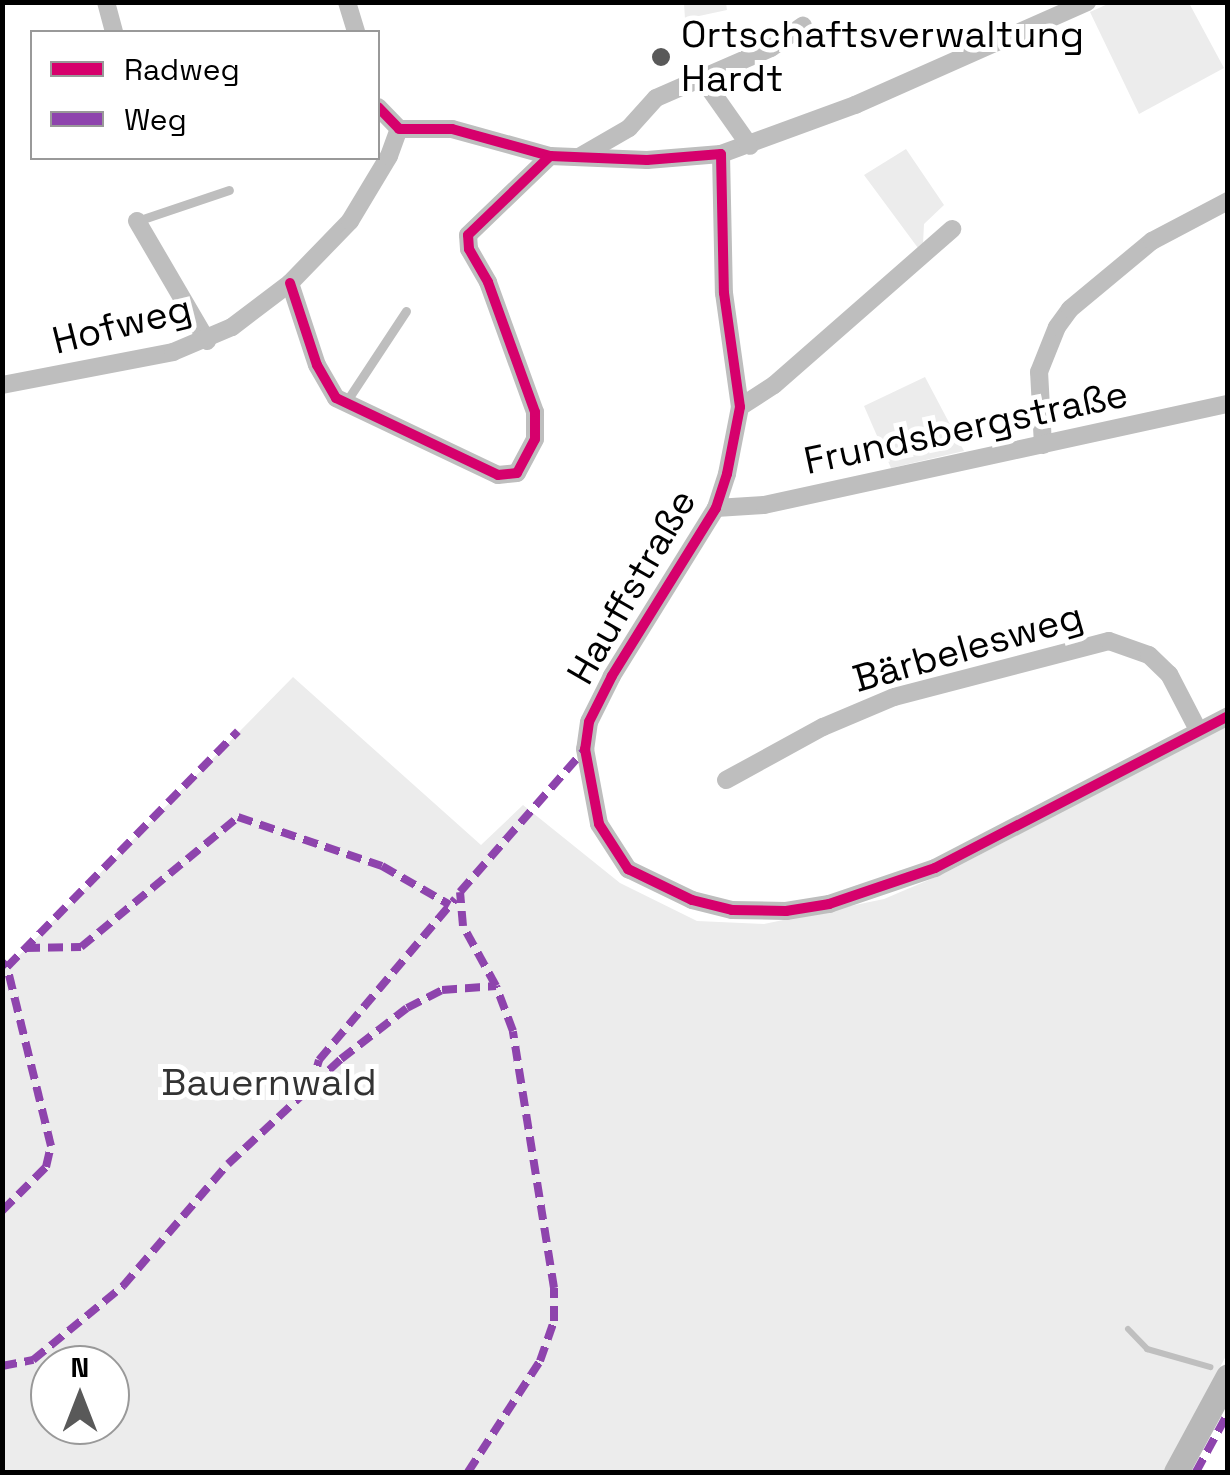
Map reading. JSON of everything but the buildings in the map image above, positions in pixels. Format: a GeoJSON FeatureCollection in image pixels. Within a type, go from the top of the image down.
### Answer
{"type":"FeatureCollection","features":[{"type":"Feature","properties":{"kind":"main road"},"geometry":{"type":"LineString","coordinates":[[1176,1472],[1228,1376]]}},
{"type":"Feature","properties":{"kind":"street"},"geometry":{"type":"LineString","coordinates":[[106,2],[113,30]]}},
{"type":"Feature","properties":{"kind":"street"},"geometry":{"type":"LineString","coordinates":[[346,2],[355,30]]}},
{"type":"Feature","properties":{"kind":"street"},"geometry":{"type":"LineString","coordinates":[[380,109],[399,129],[452,129],[550,156],[648,160],[720,154],[854,105],[1086,2]]}},
{"type":"Feature","properties":{"kind":"street"},"geometry":{"type":"LineString","coordinates":[[574,159],[629,128],[656,98],[771,48],[803,26]]}},
{"type":"Feature","properties":{"kind":"street"},"geometry":{"type":"LineString","coordinates":[[702,78],[750,146]]}},
{"type":"Feature","properties":{"kind":"street","name":"Hofweg"},"geometry":{"type":"LineString","coordinates":[[2,385],[126,363],[206,340],[290,283],[350,222],[390,156],[399,129]]}},
{"type":"Feature","properties":{"kind":"street","name":"Hauffstraße"},"geometry":{"type":"LineString","coordinates":[[720,154],[724,293],[740,407],[716,508],[612,676],[589,722],[585,748],[600,824],[628,869],[654,886],[732,910],[786,911],[830,904],[935,868],[1228,716]]}},
{"type":"Feature","properties":{"kind":"street"},"geometry":{"type":"LineString","coordinates":[[290,283],[316,366],[345,405],[498,475],[517,473],[524,467],[535,439],[535,412],[488,282],[467,242],[472,227],[550,156]]}},
{"type":"Feature","properties":{"kind":"street"},"geometry":{"type":"LineString","coordinates":[[1043,445],[1039,372],[1056,327],[1070,308],[1152,240],[1228,202]]}},
{"type":"Feature","properties":{"kind":"street"},"geometry":{"type":"LineString","coordinates":[[137,221],[206,340]]}},
{"type":"Feature","properties":{"kind":"street"},"geometry":{"type":"LineString","coordinates":[[740,407],[774,385],[952,229]]}},
{"type":"Feature","properties":{"kind":"street","name":"Frundsbergstraße"},"geometry":{"type":"LineString","coordinates":[[716,508],[764,504],[1228,404]]}},
{"type":"Feature","properties":{"kind":"street","name":"Bärbelesweg"},"geometry":{"type":"LineString","coordinates":[[726,780],[824,726],[894,697],[1109,640],[1149,655],[1168,674],[1198,730]]}},
{"type":"Feature","properties":{"kind":"lane"},"geometry":{"type":"LineString","coordinates":[[137,221],[229,190]]}},
{"type":"Feature","properties":{"kind":"lane"},"geometry":{"type":"LineString","coordinates":[[345,405],[406,311]]}},
{"type":"Feature","properties":{"kind":"green space"},"geometry":{"type":"Polygon","coordinates":[[[684,3],[726,3],[727,10],[685,19],[684,3]]]}},
{"type":"Feature","properties":{"kind":"green space"},"geometry":{"type":"Polygon","coordinates":[[[1110,3],[1189,3],[1224,68],[1139,114],[1090,12],[1110,3]]]}},
{"type":"Feature","properties":{"kind":"green space"},"geometry":{"type":"Polygon","coordinates":[[[906,149],[944,205],[924,224],[923,244],[918,248],[864,175],[906,149]]]}},
{"type":"Feature","properties":{"kind":"green space"},"geometry":{"type":"Polygon","coordinates":[[[925,377],[964,451],[891,468],[864,406],[925,377]]]}},
{"type":"Feature","properties":{"kind":"green space","name":"Bauernwald"},"geometry":{"type":"Polygon","coordinates":[[[293,677],[481,845],[523,805],[620,883],[697,921],[764,924],[884,899],[945,873],[1227,725],[1227,1354],[1165,1472],[3,1472],[2,962],[8,967],[293,677]]]}},
{"type":"Feature","properties":{"kind":"waterway"},"geometry":{"type":"LineString","coordinates":[[1128,1329],[1147,1349],[1210,1367]]}},
{"type":"Feature","properties":{"kind":"marked path"},"geometry":{"type":"LineString","coordinates":[[2,962],[7,967],[238,731]]}},
{"type":"Feature","properties":{"kind":"marked path"},"geometry":{"type":"LineString","coordinates":[[468,1472],[540,1361],[554,1321],[554,1288],[513,1031],[496,986],[463,926],[460,892],[585,749]]}},
{"type":"Feature","properties":{"kind":"marked path"},"geometry":{"type":"LineString","coordinates":[[25,948],[81,947],[238,817],[382,866],[450,905]]}},
{"type":"Feature","properties":{"kind":"marked path"},"geometry":{"type":"LineString","coordinates":[[311,1088],[319,1060],[455,899]]}},
{"type":"Feature","properties":{"kind":"marked path"},"geometry":{"type":"LineString","coordinates":[[2,1211],[46,1167],[51,1146],[7,967]]}},
{"type":"Feature","properties":{"kind":"marked path"},"geometry":{"type":"LineString","coordinates":[[2,1366],[33,1360],[123,1286],[228,1164],[341,1059],[407,1008],[442,990],[496,986]]}},
{"type":"Feature","properties":{"kind":"marked path"},"geometry":{"type":"LineString","coordinates":[[1196,1472],[1228,1413]]}},
{"type":"Feature","properties":{"kind":"cycle path"},"geometry":{"type":"LineString","coordinates":[[380,109],[399,129],[452,129],[550,156],[647,160],[721,154],[724,293],[740,407],[727,474],[716,508],[612,676],[589,722],[585,749],[599,824],[628,869],[692,900],[732,910],[786,911],[829,904],[935,868],[1228,716]]}},
{"type":"Feature","properties":{"kind":"cycle path"},"geometry":{"type":"LineString","coordinates":[[290,283],[317,365],[336,398],[498,475],[517,473],[535,439],[535,412],[488,282],[469,249],[468,235],[550,156]]}},
{"type":"Feature","properties":{"kind":"place","name":"Ortschaftsverwaltung Hardt"},"geometry":{"type":"Point","coordinates":[661,57]}}]}
